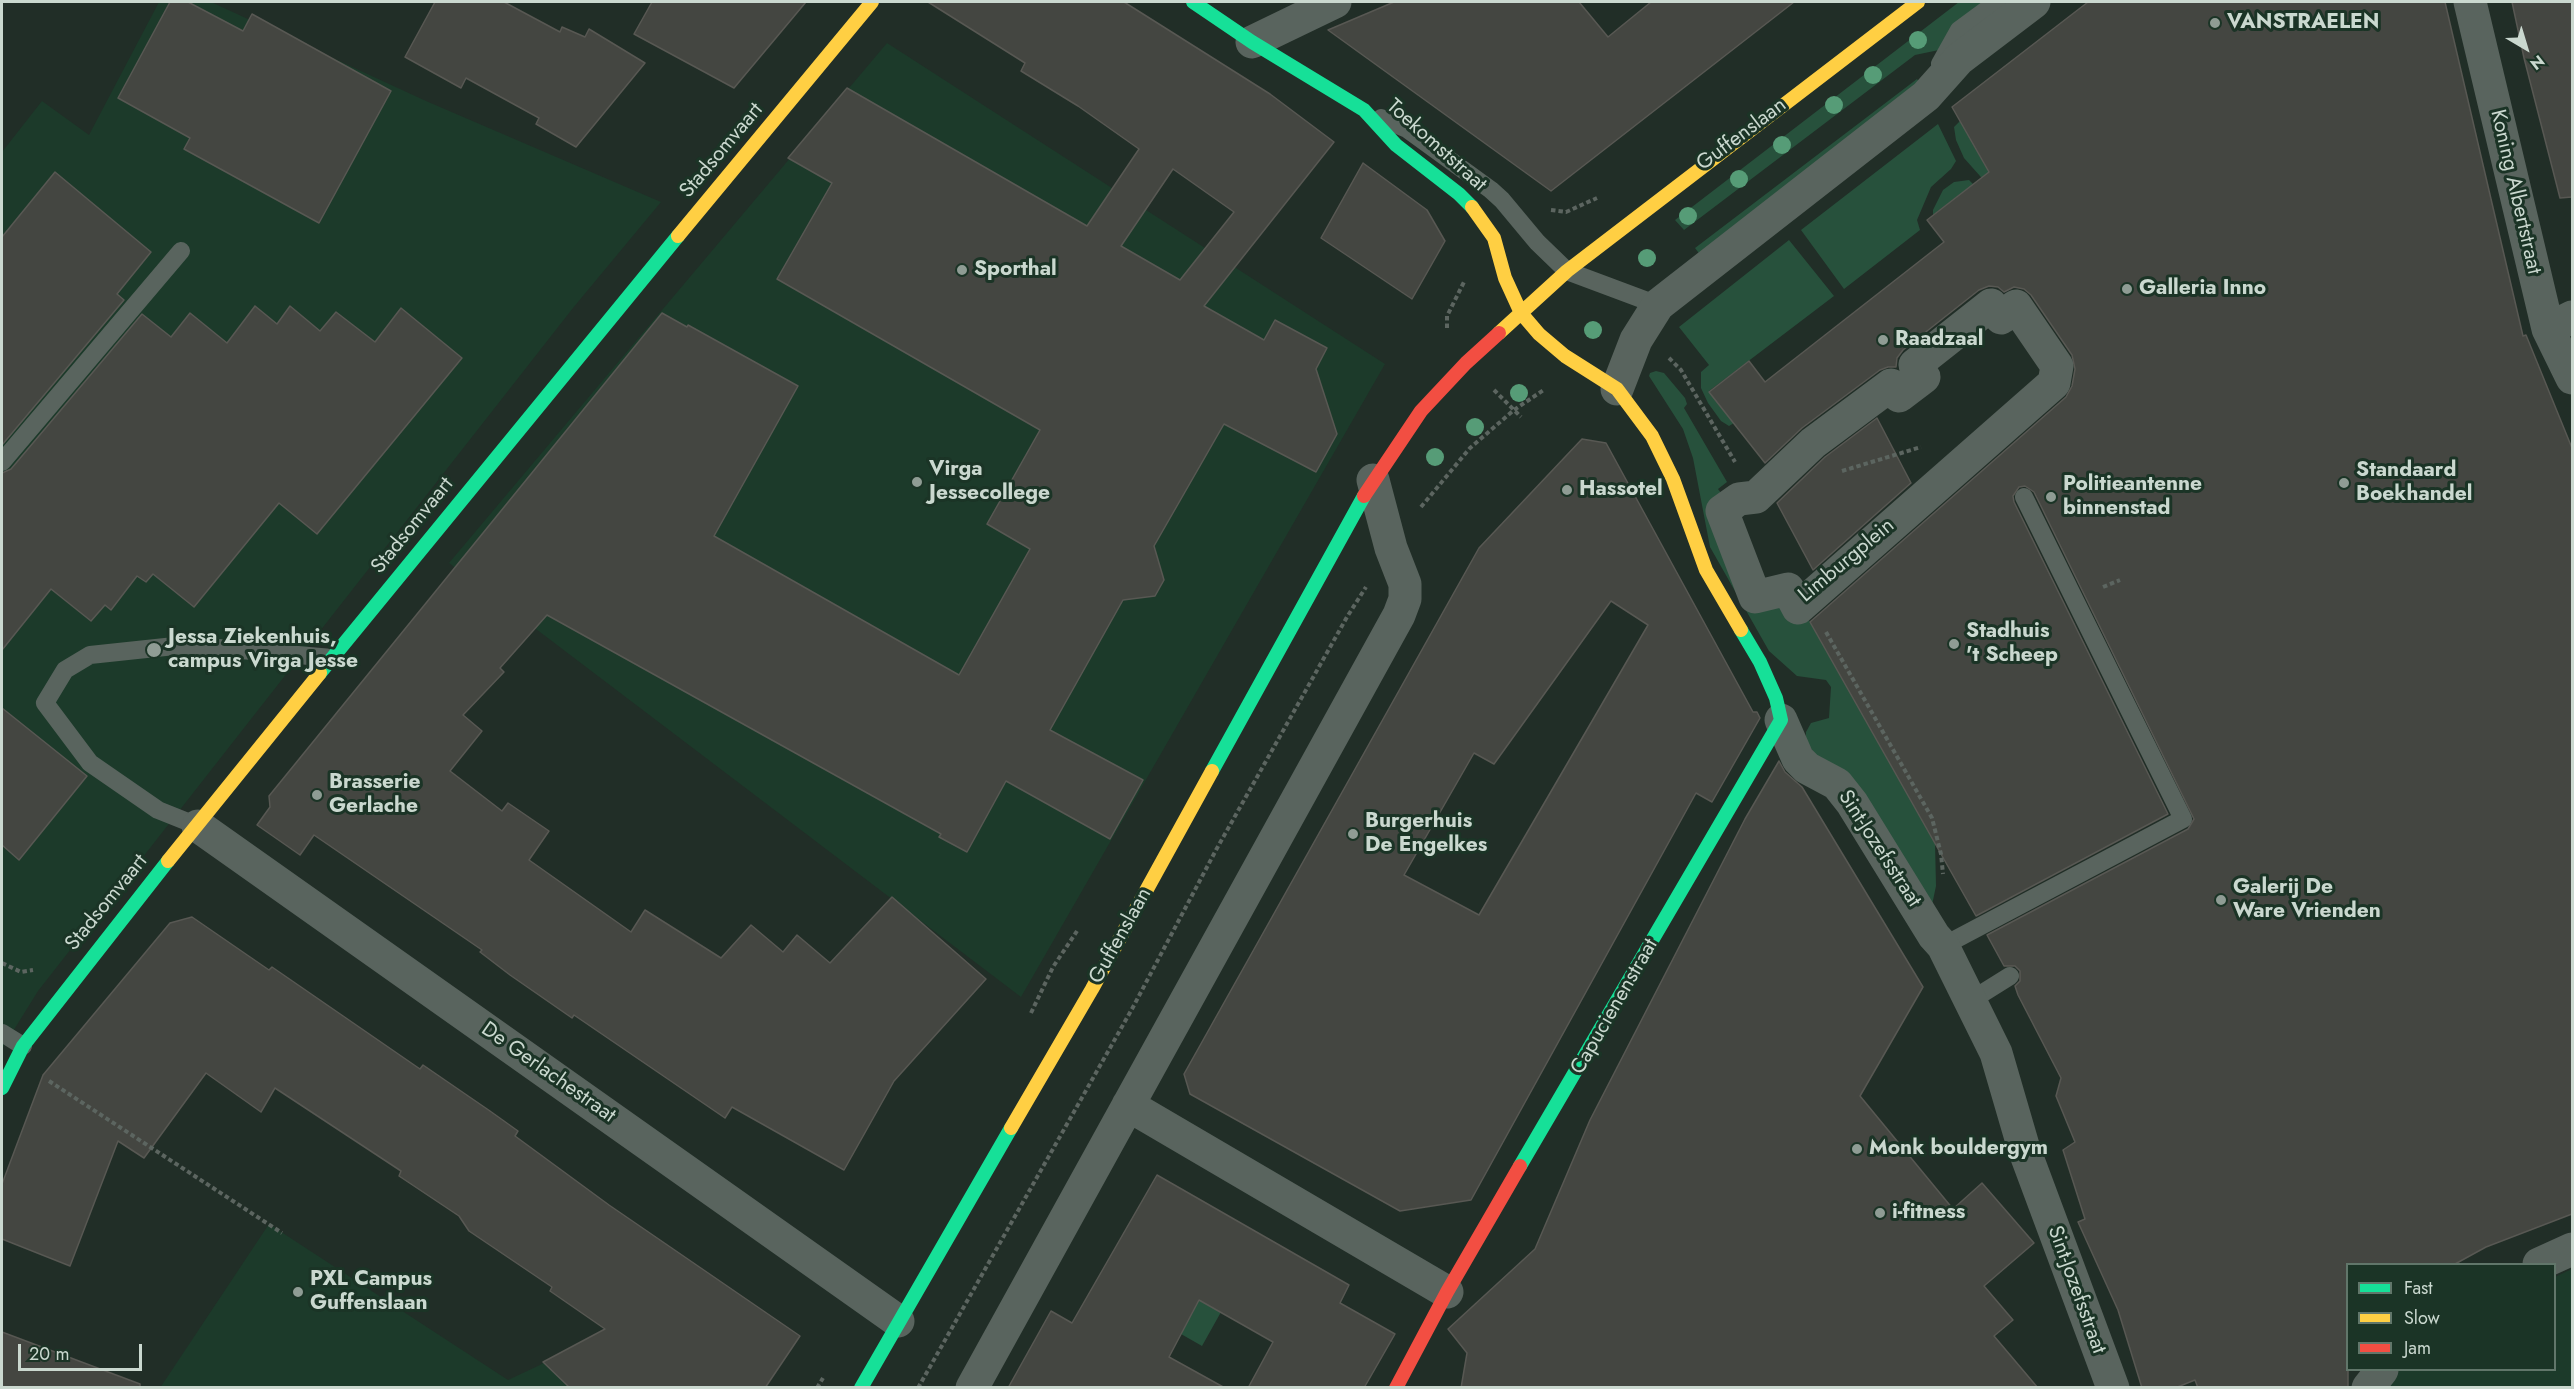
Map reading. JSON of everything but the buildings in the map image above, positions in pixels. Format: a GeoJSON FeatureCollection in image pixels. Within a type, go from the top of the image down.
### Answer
{"type":"FeatureCollection","features":[{"type":"Feature","properties":{"kind":"street","name":"Stadsomvaart"},"geometry":{"type":"LineString","coordinates":[[2,1088],[20,1053],[76,976],[332,658],[872,2]]}},
{"type":"Feature","properties":{"kind":"street","name":"Toekomststraat"},"geometry":{"type":"LineString","coordinates":[[1193,2],[1252,42],[1364,110],[1396,145],[1459,194],[1476,212],[1494,238],[1505,278],[1521,313]]}},
{"type":"Feature","properties":{"kind":"street"},"geometry":{"type":"LineString","coordinates":[[1252,42],[1335,2]]}},
{"type":"Feature","properties":{"kind":"street","name":"Guffenslaan"},"geometry":{"type":"LineString","coordinates":[[861,1388],[1071,1024],[1373,480],[1421,411],[1466,363],[1567,271],[1918,2]]}},
{"type":"Feature","properties":{"kind":"street"},"geometry":{"type":"LineString","coordinates":[[1617,389],[1636,340],[1658,305],[1926,96],[1959,60],[2034,2]]}},
{"type":"Feature","properties":{"kind":"street","name":"Koning Albertstraat"},"geometry":{"type":"LineString","coordinates":[[2470,2],[2560,323],[2572,378]]}},
{"type":"Feature","properties":{"kind":"street","name":"Limburgplein"},"geometry":{"type":"LineString","coordinates":[[1991,305],[2001,318],[2016,306],[2057,366],[2054,383],[1992,431],[1808,599],[1798,608],[1788,589],[1755,597],[1722,511],[1739,499],[1756,497],[1813,442],[1891,385],[1899,396],[1924,377],[1916,365],[1991,305]]}},
{"type":"Feature","properties":{"kind":"street","name":"Sint-Jozefsstraat"},"geometry":{"type":"LineString","coordinates":[[1521,313],[1539,334],[1581,368],[1617,389],[1652,436],[1668,468],[1706,570],[1760,662],[1798,759],[1807,768],[1837,784],[1852,803],[1934,936],[1943,946],[1996,1053],[2024,1149],[2113,1388]]}},
{"type":"Feature","properties":{"kind":"street"},"geometry":{"type":"LineString","coordinates":[[972,1388],[1399,615],[1405,599],[1405,584],[1391,548],[1373,480]]}},
{"type":"Feature","properties":{"kind":"street","name":"Capucienenstraat"},"geometry":{"type":"LineString","coordinates":[[1396,1388],[1447,1292],[1781,720]]}},
{"type":"Feature","properties":{"kind":"street","name":"De Gerlachestraat"},"geometry":{"type":"LineString","coordinates":[[198,826],[898,1321]]}},
{"type":"Feature","properties":{"kind":"street"},"geometry":{"type":"LineString","coordinates":[[1128,1105],[1447,1292]]}},
{"type":"Feature","properties":{"kind":"street"},"geometry":{"type":"LineString","coordinates":[[2541,1263],[2572,1249]]}},
{"type":"Feature","properties":{"kind":"street"},"geometry":{"type":"LineString","coordinates":[[2368,1388],[2381,1371]]}},
{"type":"Feature","properties":{"kind":"lane"},"geometry":{"type":"LineString","coordinates":[[1926,96],[1942,58],[1959,30],[1996,2]]}},
{"type":"Feature","properties":{"kind":"lane","name":"Toekomststraat"},"geometry":{"type":"LineString","coordinates":[[1364,110],[1407,129],[1491,190],[1537,242],[1567,271]]}},
{"type":"Feature","properties":{"kind":"lane"},"geometry":{"type":"LineString","coordinates":[[2,462],[181,250]]}},
{"type":"Feature","properties":{"kind":"lane"},"geometry":{"type":"LineString","coordinates":[[1567,271],[1658,305]]}},
{"type":"Feature","properties":{"kind":"lane"},"geometry":{"type":"LineString","coordinates":[[1943,946],[2183,819],[2024,497]]}},
{"type":"Feature","properties":{"kind":"lane"},"geometry":{"type":"LineString","coordinates":[[198,826],[158,810],[90,763],[45,703],[64,669],[90,655],[184,645],[332,658]]}},
{"type":"Feature","properties":{"kind":"lane"},"geometry":{"type":"LineString","coordinates":[[1970,1001],[2010,976]]}},
{"type":"Feature","properties":{"kind":"lane"},"geometry":{"type":"LineString","coordinates":[[2,1033],[20,1053]]}},
{"type":"Feature","properties":{"kind":"path"},"geometry":{"type":"LineString","coordinates":[[918,1388],[1096,1074],[1216,850],[1347,617],[1391,548],[1444,477],[1470,448],[1514,410],[1581,368]]}},
{"type":"Feature","properties":{"kind":"path"},"geometry":{"type":"LineString","coordinates":[[1514,410],[1521,417]]}},
{"type":"Feature","properties":{"kind":"path"},"geometry":{"type":"LineString","coordinates":[[1808,599],[1932,818],[1942,869]]}},
{"type":"Feature","properties":{"kind":"path"},"geometry":{"type":"LineString","coordinates":[[1071,1024],[1096,1074],[1128,1105]]}},
{"type":"Feature","properties":{"kind":"path"},"geometry":{"type":"LineString","coordinates":[[20,1053],[282,1233]]}},
{"type":"Feature","properties":{"kind":"shaded area","name":"Jessa Ziekenhuis, campus Virga Jesse"},"geometry":{"type":"Polygon","coordinates":[[[159,2],[211,2],[426,101],[661,202],[573,308],[38,991],[2,1049],[2,152],[42,101],[89,135],[159,2]]]}},
{"type":"Feature","properties":{"kind":"shaded area"},"geometry":{"type":"Polygon","coordinates":[[[1959,2],[1986,2],[1939,50],[1915,55],[1684,230],[1675,220],[1959,2]]]}},
{"type":"Feature","properties":{"kind":"shaded area","name":"Virga Jessecollege"},"geometry":{"type":"Polygon","coordinates":[[[887,43],[1385,364],[1021,997],[449,563],[887,43]]]}},
{"type":"Feature","properties":{"kind":"shaded area"},"geometry":{"type":"Polygon","coordinates":[[[1917,79],[1923,87],[1701,256],[1695,248],[1917,79]]]}},
{"type":"Feature","properties":{"kind":"shaded area"},"geometry":{"type":"Polygon","coordinates":[[[1960,121],[2050,280],[1988,185],[1964,158],[1956,140],[1954,127],[1960,121]]]}},
{"type":"Feature","properties":{"kind":"shaded area"},"geometry":{"type":"Polygon","coordinates":[[[1938,124],[1956,161],[1951,169],[1931,187],[1917,220],[1920,230],[1844,289],[1801,230],[1938,124]]]}},
{"type":"Feature","properties":{"kind":"shaded area"},"geometry":{"type":"Polygon","coordinates":[[[1969,180],[1984,195],[1990,212],[1971,186],[1933,215],[1933,210],[1943,190],[1954,182],[1969,180]]]}},
{"type":"Feature","properties":{"kind":"shaded area"},"geometry":{"type":"Polygon","coordinates":[[[1789,240],[1834,296],[1709,391],[1734,423],[1729,426],[1721,421],[1701,388],[1701,372],[1709,365],[1679,327],[1789,240]]]}},
{"type":"Feature","properties":{"kind":"shaded area"},"geometry":{"type":"Polygon","coordinates":[[[1656,371],[1664,373],[1685,398],[1687,404],[1684,408],[1727,482],[1718,489],[1730,505],[1754,597],[1801,606],[1935,843],[1936,886],[1932,905],[1806,742],[1806,732],[1811,723],[1829,718],[1831,687],[1826,680],[1797,676],[1769,651],[1710,547],[1693,458],[1683,429],[1649,376],[1650,373],[1656,371]]]}},
{"type":"Feature","properties":{"kind":"shaded area","name":"PXL Campus Guffenslaan"},"geometry":{"type":"Polygon","coordinates":[[[269,1224],[508,1380],[540,1365],[568,1348],[619,1387],[160,1388],[269,1224]]]}},
{"type":"Feature","properties":{"kind":"shaded area"},"geometry":{"type":"Polygon","coordinates":[[[2572,1269],[2572,1387],[2383,1388],[2395,1371],[2556,1371],[2556,1277],[2572,1269]]]}},
{"type":"Feature","properties":{"kind":"shaded area"},"geometry":{"type":"Polygon","coordinates":[[[1194,1297],[1221,1312],[1202,1346],[1181,1334],[1196,1306],[1194,1297]]]}},
{"type":"Feature","properties":{"kind":"traffic: fast"},"geometry":{"type":"LineString","coordinates":[[1193,2],[1252,42],[1364,110],[1396,145],[1459,194],[1472,207]]}},
{"type":"Feature","properties":{"kind":"traffic: fast"},"geometry":{"type":"LineString","coordinates":[[320,673],[678,236]]}},
{"type":"Feature","properties":{"kind":"traffic: fast"},"geometry":{"type":"LineString","coordinates":[[1212,771],[1364,496]]}},
{"type":"Feature","properties":{"kind":"traffic: fast"},"geometry":{"type":"LineString","coordinates":[[1520,1166],[1781,720],[1776,698],[1760,662],[1741,630]]}},
{"type":"Feature","properties":{"kind":"traffic: fast"},"geometry":{"type":"LineString","coordinates":[[2,1088],[23,1046],[168,861]]}},
{"type":"Feature","properties":{"kind":"traffic: fast"},"geometry":{"type":"LineString","coordinates":[[861,1388],[1011,1128]]}},
{"type":"Feature","properties":{"kind":"traffic: slow"},"geometry":{"type":"LineString","coordinates":[[678,236],[872,2]]}},
{"type":"Feature","properties":{"kind":"traffic: slow"},"geometry":{"type":"LineString","coordinates":[[1499,333],[1567,271],[1918,2]]}},
{"type":"Feature","properties":{"kind":"traffic: slow"},"geometry":{"type":"LineString","coordinates":[[1472,207],[1494,238],[1505,278],[1521,313],[1539,334],[1565,356],[1617,389],[1652,436],[1673,479],[1706,570],[1741,630]]}},
{"type":"Feature","properties":{"kind":"traffic: slow"},"geometry":{"type":"LineString","coordinates":[[168,861],[320,673]]}},
{"type":"Feature","properties":{"kind":"traffic: slow"},"geometry":{"type":"LineString","coordinates":[[1011,1128],[1092,989],[1212,771]]}},
{"type":"Feature","properties":{"kind":"traffic: jam"},"geometry":{"type":"LineString","coordinates":[[1364,496],[1421,411],[1466,363],[1499,333]]}},
{"type":"Feature","properties":{"kind":"traffic: jam"},"geometry":{"type":"LineString","coordinates":[[1396,1388],[1447,1292],[1520,1166]]}},
{"type":"Feature","properties":{"kind":"place","name":"VANSTRAELEN"},"geometry":{"type":"Point","coordinates":[2215,23]}},
{"type":"Feature","properties":{"kind":"place","name":"Sporthal"},"geometry":{"type":"Point","coordinates":[962,270]}},
{"type":"Feature","properties":{"kind":"place","name":"Galleria Inno"},"geometry":{"type":"Point","coordinates":[2127,289]}},
{"type":"Feature","properties":{"kind":"place","name":"Raadzaal"},"geometry":{"type":"Point","coordinates":[1883,340]}},
{"type":"Feature","properties":{"kind":"place","name":"Virga Jessecollege"},"geometry":{"type":"Point","coordinates":[917,482]}},
{"type":"Feature","properties":{"kind":"place","name":"Standaard Boekhandel"},"geometry":{"type":"Point","coordinates":[2344,483]}},
{"type":"Feature","properties":{"kind":"place","name":"Hassotel"},"geometry":{"type":"Point","coordinates":[1567,490]}},
{"type":"Feature","properties":{"kind":"place","name":"Politieantenne binnenstad"},"geometry":{"type":"Point","coordinates":[2051,497]}},
{"type":"Feature","properties":{"kind":"place","name":"Stadhuis 't Scheep"},"geometry":{"type":"Point","coordinates":[1954,644]}},
{"type":"Feature","properties":{"kind":"place","name":"Jessa Ziekenhuis, campus Virga Jesse"},"geometry":{"type":"Point","coordinates":[154,650]}},
{"type":"Feature","properties":{"kind":"place","name":"Brasserie Gerlache"},"geometry":{"type":"Point","coordinates":[317,795]}},
{"type":"Feature","properties":{"kind":"place","name":"Burgerhuis De Engelkes"},"geometry":{"type":"Point","coordinates":[1353,834]}},
{"type":"Feature","properties":{"kind":"place","name":"Galerij De Ware Vrienden"},"geometry":{"type":"Point","coordinates":[2221,900]}},
{"type":"Feature","properties":{"kind":"place","name":"Monk bouldergym"},"geometry":{"type":"Point","coordinates":[1857,1149]}},
{"type":"Feature","properties":{"kind":"place","name":"i-fitness"},"geometry":{"type":"Point","coordinates":[1880,1213]}},
{"type":"Feature","properties":{"kind":"place","name":"PXL Campus Guffenslaan"},"geometry":{"type":"Point","coordinates":[298,1292]}}]}
